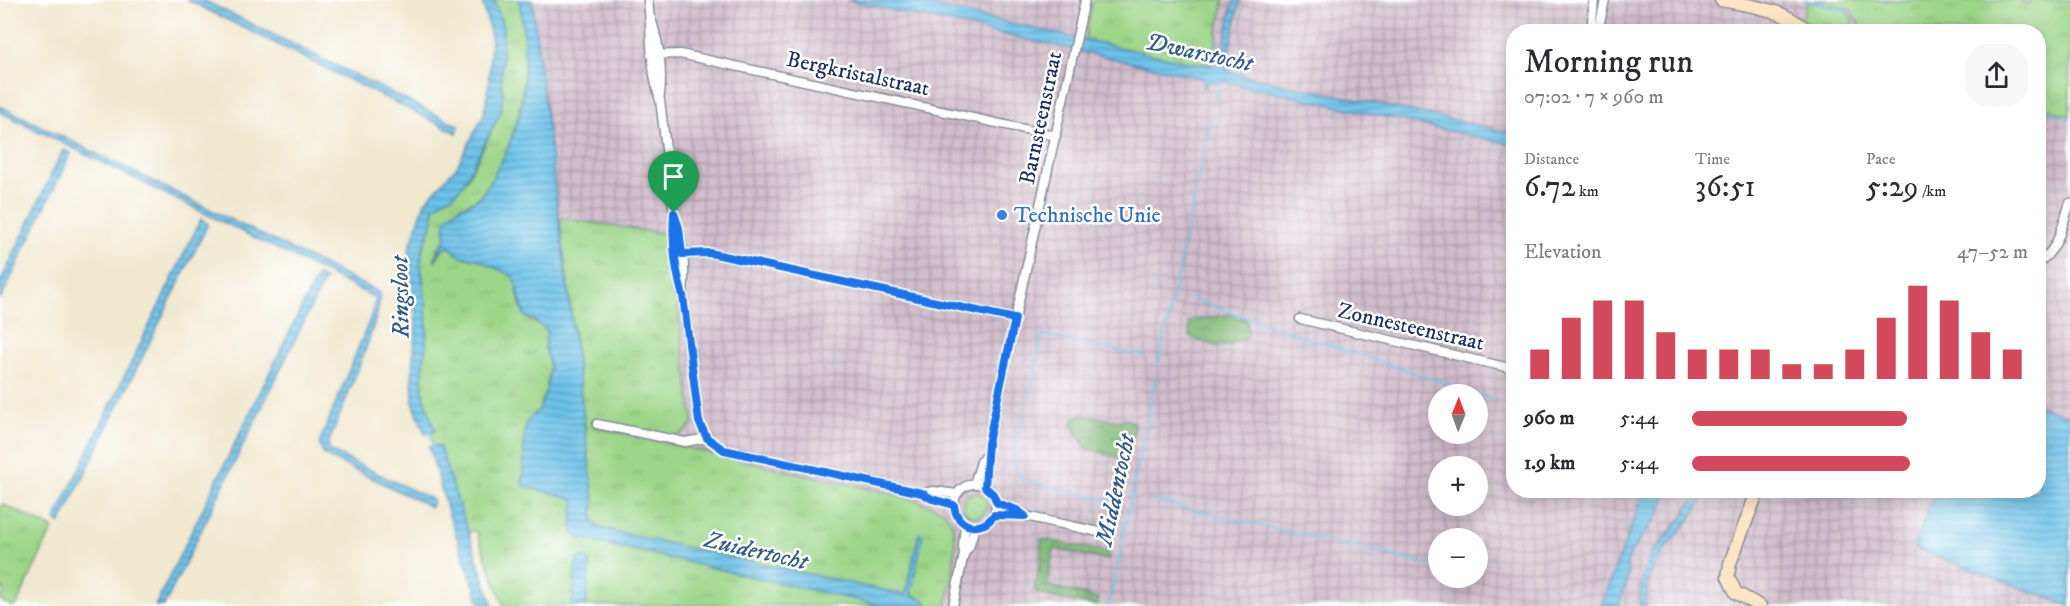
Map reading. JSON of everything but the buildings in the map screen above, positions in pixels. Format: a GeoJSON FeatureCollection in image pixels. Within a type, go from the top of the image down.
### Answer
{"type":"FeatureCollection","features":[{"type":"Feature","properties":{"kind":"street"},"geometry":{"type":"LineString","coordinates":[[648,0],[648,31],[655,55],[654,83],[660,100],[674,213],[673,230],[679,254],[678,280],[683,296],[699,422],[707,438],[724,450],[922,493],[932,499],[954,505]]}},
{"type":"Feature","properties":{"kind":"street","name":"Barnsteenstraat"},"geometry":{"type":"LineString","coordinates":[[985,487],[987,454],[1085,0]]}},
{"type":"Feature","properties":{"kind":"street"},"geometry":{"type":"LineString","coordinates":[[1592,24],[1594,0]]}},
{"type":"Feature","properties":{"kind":"street"},"geometry":{"type":"LineString","coordinates":[[1600,24],[1605,0]]}},
{"type":"Feature","properties":{"kind":"street"},"geometry":{"type":"LineString","coordinates":[[1721,0],[1779,13],[1800,24]]}},
{"type":"Feature","properties":{"kind":"street","name":"Bergkristalstraat"},"geometry":{"type":"LineString","coordinates":[[655,55],[680,54],[1056,136]]}},
{"type":"Feature","properties":{"kind":"street"},"geometry":{"type":"LineString","coordinates":[[2046,257],[2055,246],[2070,203]]}},
{"type":"Feature","properties":{"kind":"street"},"geometry":{"type":"LineString","coordinates":[[679,254],[710,253],[1015,319]]}},
{"type":"Feature","properties":{"kind":"street","name":"Zonnesteenstraat"},"geometry":{"type":"LineString","coordinates":[[1300,319],[1506,367]]}},
{"type":"Feature","properties":{"kind":"street"},"geometry":{"type":"LineString","coordinates":[[597,424],[685,442],[707,438]]}},
{"type":"Feature","properties":{"kind":"street","name":"Barnsteenstraat"},"geometry":{"type":"LineString","coordinates":[[974,484],[981,462],[987,454]]}},
{"type":"Feature","properties":{"kind":"street"},"geometry":{"type":"LineString","coordinates":[[974,484],[985,487],[993,494],[997,503],[994,515],[988,522],[975,527],[965,524],[956,514],[954,505],[957,494],[974,484]]}},
{"type":"Feature","properties":{"kind":"street"},"geometry":{"type":"LineString","coordinates":[[922,493],[934,491],[957,494]]}},
{"type":"Feature","properties":{"kind":"street"},"geometry":{"type":"LineString","coordinates":[[1755,498],[1730,563],[1728,577],[1736,593],[1750,603],[1760,606]]}},
{"type":"Feature","properties":{"kind":"street"},"geometry":{"type":"LineString","coordinates":[[997,503],[1017,510],[1025,516]]}},
{"type":"Feature","properties":{"kind":"street"},"geometry":{"type":"LineString","coordinates":[[994,515],[1025,516],[1099,532]]}},
{"type":"Feature","properties":{"kind":"street"},"geometry":{"type":"LineString","coordinates":[[953,606],[964,554],[965,524]]}},
{"type":"Feature","properties":{"kind":"street"},"geometry":{"type":"LineString","coordinates":[[964,554],[969,547],[975,527]]}},
{"type":"Feature","properties":{"kind":"shaded area"},"geometry":{"type":"Polygon","coordinates":[[[526,0],[2070,0],[2070,606],[583,606],[526,0]]]}},
{"type":"Feature","properties":{"kind":"green space"},"geometry":{"type":"Polygon","coordinates":[[[494,0],[519,0],[524,51],[521,102],[515,127],[495,174],[479,198],[458,208],[452,214],[444,227],[446,238],[437,250],[435,261],[442,249],[449,246],[466,258],[477,259],[513,276],[524,315],[547,331],[545,347],[550,367],[546,391],[539,410],[529,419],[522,483],[575,499],[572,529],[580,538],[883,606],[586,606],[590,561],[587,558],[580,558],[576,563],[572,606],[504,606],[476,531],[467,532],[440,448],[433,446],[430,433],[435,431],[426,408],[422,381],[427,333],[421,265],[422,251],[432,225],[434,208],[453,196],[467,179],[490,135],[503,94],[501,84],[503,26],[494,0]]]}},
{"type":"Feature","properties":{"kind":"green space"},"geometry":{"type":"Polygon","coordinates":[[[1093,0],[1224,0],[1211,65],[1085,40],[1093,0]]]}},
{"type":"Feature","properties":{"kind":"green space"},"geometry":{"type":"Polygon","coordinates":[[[1814,0],[2016,0],[2028,4],[2031,0],[2070,0],[2070,116],[2046,108],[2046,24],[1859,24],[1850,9],[1814,0]]]}},
{"type":"Feature","properties":{"kind":"green space"},"geometry":{"type":"Polygon","coordinates":[[[1807,2],[1846,10],[1852,19],[1852,24],[1808,24],[1802,19],[1807,2]]]}},
{"type":"Feature","properties":{"kind":"green space"},"geometry":{"type":"Polygon","coordinates":[[[560,218],[668,234],[693,422],[684,432],[673,436],[595,419],[593,427],[902,496],[937,508],[946,514],[954,533],[954,558],[946,606],[927,606],[928,604],[911,593],[919,534],[905,595],[616,532],[595,525],[560,218]]]}},
{"type":"Feature","properties":{"kind":"green space"},"geometry":{"type":"Polygon","coordinates":[[[1227,314],[1247,320],[1246,339],[1236,341],[1229,346],[1216,346],[1190,337],[1189,322],[1227,314]]]}},
{"type":"Feature","properties":{"kind":"green space"},"geometry":{"type":"Polygon","coordinates":[[[1083,415],[1134,422],[1134,435],[1122,459],[1086,448],[1071,425],[1075,417],[1083,415]]]}},
{"type":"Feature","properties":{"kind":"green space"},"geometry":{"type":"Polygon","coordinates":[[[975,493],[983,497],[987,505],[983,513],[975,517],[967,513],[963,505],[967,497],[975,493]]]}},
{"type":"Feature","properties":{"kind":"green space"},"geometry":{"type":"Polygon","coordinates":[[[2,504],[53,528],[16,606],[0,600],[5,590],[0,587],[0,512],[2,504]]]}},
{"type":"Feature","properties":{"kind":"green space"},"geometry":{"type":"Polygon","coordinates":[[[1041,539],[1109,552],[1108,560],[1054,549],[1046,585],[1099,599],[1097,606],[1055,598],[1034,591],[1041,560],[1041,539]]]}},
{"type":"Feature","properties":{"kind":"water"},"geometry":{"type":"Polygon","coordinates":[[[187,0],[203,0],[459,126],[457,133],[187,0]]]}},
{"type":"Feature","properties":{"kind":"water"},"geometry":{"type":"Polygon","coordinates":[[[482,0],[494,0],[503,26],[501,112],[462,186],[434,208],[432,225],[422,251],[421,265],[427,333],[422,381],[423,393],[435,431],[425,434],[413,402],[412,373],[416,324],[409,249],[425,202],[457,166],[484,114],[489,81],[491,36],[482,0]]]}},
{"type":"Feature","properties":{"kind":"water"},"geometry":{"type":"Polygon","coordinates":[[[519,0],[532,0],[595,525],[616,532],[905,595],[919,534],[923,535],[911,593],[924,600],[927,606],[883,606],[580,538],[575,536],[572,529],[574,499],[523,486],[526,425],[539,410],[546,391],[550,367],[545,347],[547,331],[525,316],[513,276],[477,259],[459,256],[449,246],[439,252],[435,262],[436,255],[446,238],[445,220],[457,209],[477,200],[486,189],[507,150],[518,121],[523,97],[525,60],[519,0]]]}},
{"type":"Feature","properties":{"kind":"water"},"geometry":{"type":"Polygon","coordinates":[[[846,0],[905,0],[1187,62],[1216,66],[1220,64],[1234,0],[1240,0],[1226,67],[1228,72],[1506,132],[1506,143],[1222,81],[1216,83],[1208,81],[1203,87],[1202,78],[846,0]]]}},
{"type":"Feature","properties":{"kind":"water"},"geometry":{"type":"Polygon","coordinates":[[[0,106],[380,293],[375,321],[368,342],[328,444],[330,451],[433,500],[431,507],[324,455],[319,444],[370,319],[376,298],[0,112],[0,106]]]}},
{"type":"Feature","properties":{"kind":"water"},"geometry":{"type":"Polygon","coordinates":[[[63,150],[71,153],[0,300],[0,283],[63,150]]]}},
{"type":"Feature","properties":{"kind":"water"},"geometry":{"type":"Polygon","coordinates":[[[201,219],[208,224],[60,524],[55,519],[201,219]]]}},
{"type":"Feature","properties":{"kind":"water"},"geometry":{"type":"Polygon","coordinates":[[[317,276],[325,279],[164,606],[155,606],[317,276]]]}},
{"type":"Feature","properties":{"kind":"water"},"geometry":{"type":"Polygon","coordinates":[[[2046,408],[2070,417],[2070,606],[1914,548],[1932,498],[2046,498],[2046,408]]]}},
{"type":"Feature","properties":{"kind":"water"},"geometry":{"type":"Polygon","coordinates":[[[438,446],[493,606],[481,606],[448,512],[429,447],[438,446]]]}},
{"type":"Feature","properties":{"kind":"water"},"geometry":{"type":"Polygon","coordinates":[[[1642,498],[1666,498],[1656,519],[1631,552],[1627,564],[1628,576],[1619,606],[1601,606],[1642,498]]]}},
{"type":"Feature","properties":{"kind":"water"},"geometry":{"type":"Polygon","coordinates":[[[1694,498],[1702,498],[1693,515],[1659,558],[1648,582],[1646,606],[1640,606],[1641,585],[1652,553],[1683,517],[1694,498]]]}},
{"type":"Feature","properties":{"kind":"water"},"geometry":{"type":"Polygon","coordinates":[[[579,558],[587,558],[590,561],[586,606],[572,606],[576,563],[579,558]]]}},
{"type":"Feature","properties":{"kind":"waterway"},"geometry":{"type":"LineString","coordinates":[[1806,0],[1847,10]]}},
{"type":"Feature","properties":{"kind":"waterway","name":"Middentocht"},"geometry":{"type":"LineString","coordinates":[[1214,104],[1219,82]]}},
{"type":"Feature","properties":{"kind":"waterway"},"geometry":{"type":"LineString","coordinates":[[2046,112],[2070,119]]}},
{"type":"Feature","properties":{"kind":"waterway","name":"Middentocht"},"geometry":{"type":"LineString","coordinates":[[1158,366],[1211,118]]}},
{"type":"Feature","properties":{"kind":"waterway"},"geometry":{"type":"LineString","coordinates":[[1192,299],[1498,401]]}},
{"type":"Feature","properties":{"kind":"waterway"},"geometry":{"type":"LineString","coordinates":[[1029,396],[1042,335],[1145,356]]}},
{"type":"Feature","properties":{"kind":"waterway","name":"Middentocht"},"geometry":{"type":"LineString","coordinates":[[1109,606],[1155,380]]}},
{"type":"Feature","properties":{"kind":"waterway"},"geometry":{"type":"LineString","coordinates":[[1023,412],[1013,464],[1023,480],[1116,502]]}},
{"type":"Feature","properties":{"kind":"waterway","name":"Ringsloot"},"geometry":{"type":"LineString","coordinates":[[430,432],[434,447]]}},
{"type":"Feature","properties":{"kind":"waterway"},"geometry":{"type":"LineString","coordinates":[[1150,500],[1428,564]]}},
{"type":"Feature","properties":{"kind":"place","name":"Technische Unie"},"geometry":{"type":"Point","coordinates":[1002,215]}},
{"type":"Feature","properties":{"kind":"route"},"geometry":{"type":"LineString","coordinates":[[674,213],[679,228],[682,254],[710,253],[1015,319],[988,443],[985,487],[993,494],[997,503],[1017,510],[1025,516],[994,515],[984,525],[970,526],[961,522],[954,510],[954,505],[932,499],[922,493],[724,450],[707,438],[699,422],[683,296],[678,280],[673,230],[674,213]]}},
{"type":"Feature","properties":{"kind":"water label","name":"Dwarstocht"},"geometry":{"type":"Point","coordinates":[1199,53]}},
{"type":"Feature","properties":{"kind":"water label","name":"Zuidertocht"},"geometry":{"type":"Point","coordinates":[756,551]}}]}
